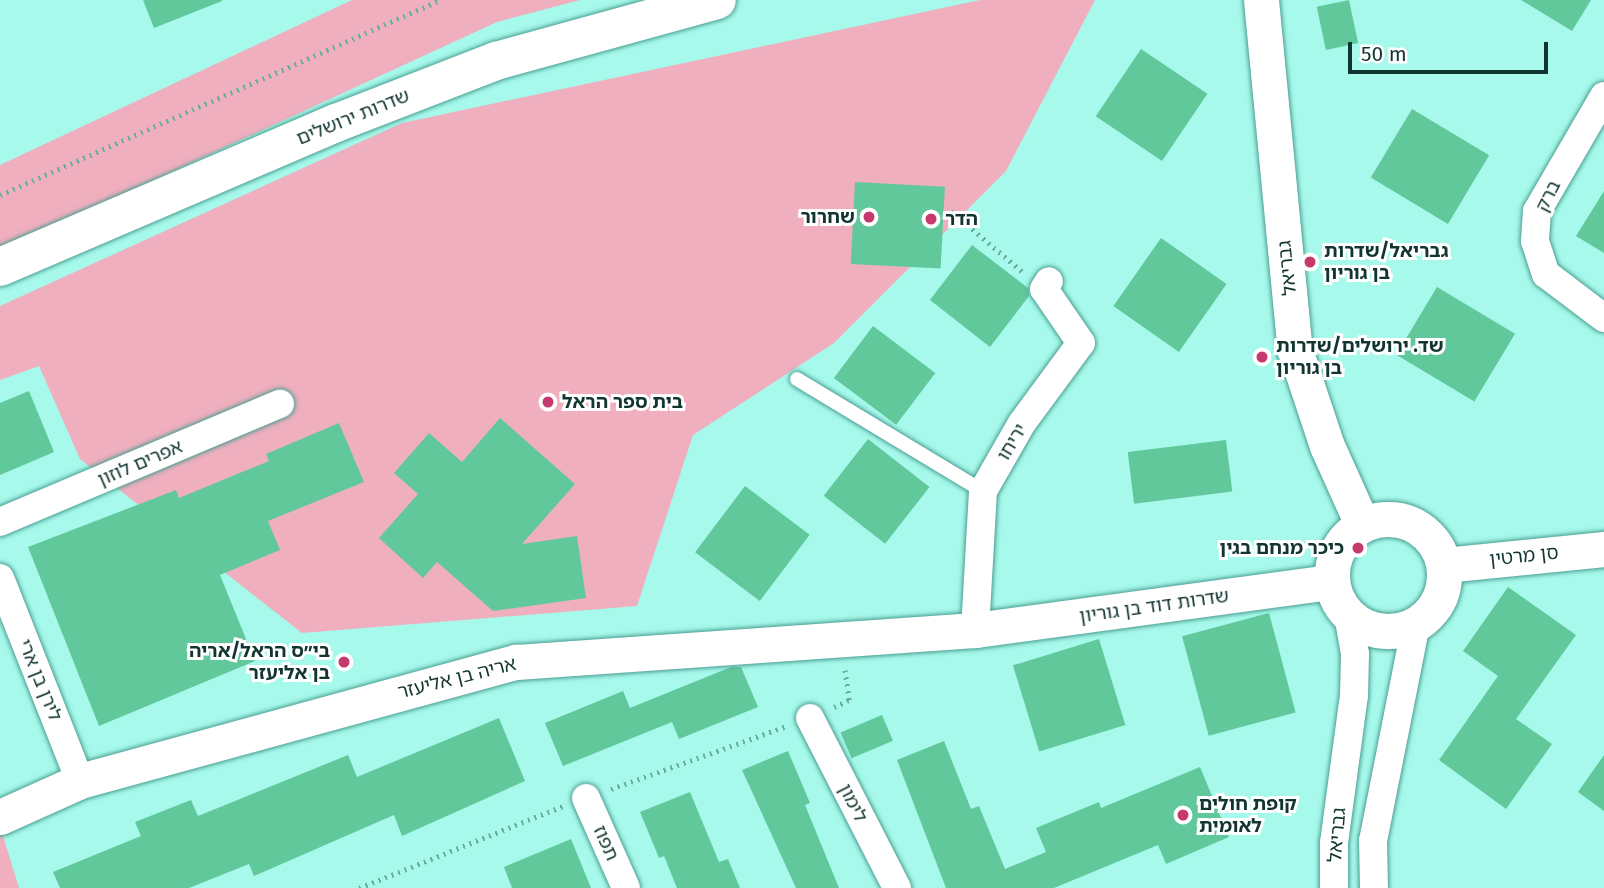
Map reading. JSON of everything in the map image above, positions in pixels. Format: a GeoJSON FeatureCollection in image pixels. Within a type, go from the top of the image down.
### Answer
{"type":"FeatureCollection","features":[{"type":"Feature","properties":{"kind":"main road","name":"שדרות ירושלים"},"geometry":{"type":"LineString","coordinates":[[0,267],[336,122],[496,61],[717,0]]}},
{"type":"Feature","properties":{"kind":"street","name":"גבריאל"},"geometry":{"type":"LineString","coordinates":[[1261,0],[1295,350],[1327,446],[1362,524]]}},
{"type":"Feature","properties":{"kind":"street","name":"ברק"},"geometry":{"type":"LineString","coordinates":[[1604,96],[1537,211],[1535,241],[1546,274],[1604,318]]}},
{"type":"Feature","properties":{"kind":"street","name":"יריחו"},"geometry":{"type":"LineString","coordinates":[[975,630],[983,491],[1022,423],[1081,344],[1046,285]]}},
{"type":"Feature","properties":{"kind":"street","name":"אפרים לוזון"},"geometry":{"type":"LineString","coordinates":[[0,522],[280,404]]}},
{"type":"Feature","properties":{"kind":"street"},"geometry":{"type":"LineString","coordinates":[[1392,518],[1413,525],[1431,538],[1444,565],[1442,593],[1416,624],[1381,631],[1349,615],[1332,582],[1338,548],[1362,524],[1392,518]]}},
{"type":"Feature","properties":{"kind":"street","name":"סן מרטין"},"geometry":{"type":"LineString","coordinates":[[1444,565],[1604,549]]}},
{"type":"Feature","properties":{"kind":"street","name":"לירן בן ארי"},"geometry":{"type":"LineString","coordinates":[[0,578],[80,781]]}},
{"type":"Feature","properties":{"kind":"street","name":"שדרות דוד בן גוריון"},"geometry":{"type":"LineString","coordinates":[[975,630],[1332,582]]}},
{"type":"Feature","properties":{"kind":"street","name":"גבריאל"},"geometry":{"type":"LineString","coordinates":[[1334,888],[1334,843],[1354,696],[1349,615]]}},
{"type":"Feature","properties":{"kind":"street","name":"גבריאל"},"geometry":{"type":"LineString","coordinates":[[1374,888],[1373,841],[1416,624]]}},
{"type":"Feature","properties":{"kind":"street","name":"אריה בן אליעזר"},"geometry":{"type":"LineString","coordinates":[[0,817],[80,781],[516,662],[975,630]]}},
{"type":"Feature","properties":{"kind":"street","name":"לימון"},"geometry":{"type":"LineString","coordinates":[[810,718],[897,888]]}},
{"type":"Feature","properties":{"kind":"street","name":"תפוז"},"geometry":{"type":"LineString","coordinates":[[586,798],[626,888]]}},
{"type":"Feature","properties":{"kind":"lane"},"geometry":{"type":"LineString","coordinates":[[797,379],[983,491]]}},
{"type":"Feature","properties":{"kind":"path"},"geometry":{"type":"LineString","coordinates":[[0,195],[441,0]]}},
{"type":"Feature","properties":{"kind":"path"},"geometry":{"type":"LineString","coordinates":[[951,211],[1046,285]]}},
{"type":"Feature","properties":{"kind":"path"},"geometry":{"type":"LineString","coordinates":[[359,888],[586,798],[810,718],[849,700],[842,640]]}},
{"type":"Feature","properties":{"kind":"shaded area"},"geometry":{"type":"Polygon","coordinates":[[[352,0],[580,0],[497,22],[0,251],[0,165],[352,0]]]}},
{"type":"Feature","properties":{"kind":"shaded area"},"geometry":{"type":"Polygon","coordinates":[[[980,0],[1095,0],[1006,171],[834,343],[693,435],[637,606],[302,633],[80,459],[39,366],[0,380],[0,306],[402,123],[980,0]]]}},
{"type":"Feature","properties":{"kind":"shaded area"},"geometry":{"type":"Polygon","coordinates":[[[2,833],[19,888],[0,888],[2,833]]]}},
{"type":"Feature","properties":{"kind":"building"},"geometry":{"type":"Polygon","coordinates":[[[143,0],[222,0],[222,1],[154,28],[143,0]]]}},
{"type":"Feature","properties":{"kind":"building"},"geometry":{"type":"Polygon","coordinates":[[[1349,0],[1358,43],[1326,50],[1317,7],[1349,0]]]}},
{"type":"Feature","properties":{"kind":"building"},"geometry":{"type":"Polygon","coordinates":[[[1521,0],[1591,0],[1572,31],[1521,0]]]}},
{"type":"Feature","properties":{"kind":"building"},"geometry":{"type":"Polygon","coordinates":[[[1141,49],[1207,94],[1162,161],[1096,116],[1141,49]]]}},
{"type":"Feature","properties":{"kind":"building"},"geometry":{"type":"Polygon","coordinates":[[[1412,109],[1489,155],[1448,224],[1371,178],[1412,109]]]}},
{"type":"Feature","properties":{"kind":"building"},"geometry":{"type":"Polygon","coordinates":[[[855,182],[945,187],[941,269],[851,264],[855,182]]]}},
{"type":"Feature","properties":{"kind":"building"},"geometry":{"type":"Polygon","coordinates":[[[1604,191],[1604,253],[1576,236],[1604,191]]]}},
{"type":"Feature","properties":{"kind":"building"},"geometry":{"type":"Polygon","coordinates":[[[1161,238],[1227,284],[1179,352],[1113,306],[1161,238]]]}},
{"type":"Feature","properties":{"kind":"building"},"geometry":{"type":"Polygon","coordinates":[[[972,245],[1028,288],[1029,296],[990,347],[930,300],[972,245]]]}},
{"type":"Feature","properties":{"kind":"building"},"geometry":{"type":"Polygon","coordinates":[[[1437,287],[1515,334],[1474,402],[1396,355],[1437,287]]]}},
{"type":"Feature","properties":{"kind":"building"},"geometry":{"type":"Polygon","coordinates":[[[873,326],[935,373],[896,425],[834,378],[873,326]]]}},
{"type":"Feature","properties":{"kind":"building"},"geometry":{"type":"Polygon","coordinates":[[[29,391],[54,452],[0,475],[0,403],[29,391]]]}},
{"type":"Feature","properties":{"kind":"building"},"geometry":{"type":"Polygon","coordinates":[[[500,418],[575,484],[522,544],[577,536],[586,598],[493,611],[437,562],[423,578],[379,538],[418,494],[394,473],[429,433],[462,462],[500,418]]]}},
{"type":"Feature","properties":{"kind":"building"},"geometry":{"type":"Polygon","coordinates":[[[339,423],[364,482],[268,521],[280,550],[220,575],[255,661],[99,726],[28,547],[176,490],[179,498],[269,461],[266,454],[339,423]]]}},
{"type":"Feature","properties":{"kind":"building"},"geometry":{"type":"Polygon","coordinates":[[[868,439],[929,487],[885,544],[824,496],[868,439]]]}},
{"type":"Feature","properties":{"kind":"building"},"geometry":{"type":"Polygon","coordinates":[[[1226,440],[1232,492],[1134,504],[1128,452],[1226,440]]]}},
{"type":"Feature","properties":{"kind":"building"},"geometry":{"type":"Polygon","coordinates":[[[745,486],[810,535],[760,601],[695,552],[745,486]]]}},
{"type":"Feature","properties":{"kind":"building"},"geometry":{"type":"Polygon","coordinates":[[[1508,587],[1576,635],[1516,719],[1552,744],[1506,809],[1439,760],[1498,676],[1463,651],[1508,587]]]}},
{"type":"Feature","properties":{"kind":"building"},"geometry":{"type":"Polygon","coordinates":[[[1269,613],[1296,712],[1209,736],[1182,636],[1269,613]]]}},
{"type":"Feature","properties":{"kind":"building"},"geometry":{"type":"Polygon","coordinates":[[[1099,639],[1125,725],[1039,751],[1013,665],[1099,639]]]}},
{"type":"Feature","properties":{"kind":"building"},"geometry":{"type":"Polygon","coordinates":[[[731,667],[741,667],[758,707],[679,739],[672,722],[563,766],[545,723],[623,691],[630,708],[731,667]]]}},
{"type":"Feature","properties":{"kind":"building"},"geometry":{"type":"Polygon","coordinates":[[[882,715],[893,741],[852,758],[841,733],[882,715]]]}},
{"type":"Feature","properties":{"kind":"building"},"geometry":{"type":"Polygon","coordinates":[[[499,718],[525,781],[402,836],[394,815],[254,876],[249,864],[189,888],[60,888],[53,872],[141,836],[135,822],[191,800],[198,816],[348,755],[357,777],[499,718]]]}},
{"type":"Feature","properties":{"kind":"building"},"geometry":{"type":"Polygon","coordinates":[[[944,741],[971,809],[979,806],[1005,869],[1046,852],[1036,828],[1099,802],[1101,808],[1200,767],[1229,837],[1166,864],[1158,845],[1054,888],[946,888],[897,760],[944,741]]]}},
{"type":"Feature","properties":{"kind":"building"},"geometry":{"type":"Polygon","coordinates":[[[788,751],[810,803],[805,805],[839,888],[796,888],[742,770],[788,751]]]}},
{"type":"Feature","properties":{"kind":"building"},"geometry":{"type":"Polygon","coordinates":[[[1604,755],[1604,811],[1578,792],[1604,755]]]}},
{"type":"Feature","properties":{"kind":"building"},"geometry":{"type":"Polygon","coordinates":[[[690,792],[719,862],[728,859],[740,888],[677,888],[664,856],[659,858],[640,812],[690,792]]]}},
{"type":"Feature","properties":{"kind":"building"},"geometry":{"type":"Polygon","coordinates":[[[571,839],[591,888],[512,888],[504,867],[571,839]]]}},
{"type":"Feature","properties":{"kind":"place","name":"שחרור"},"geometry":{"type":"Point","coordinates":[869,217]}},
{"type":"Feature","properties":{"kind":"place","name":"הדר"},"geometry":{"type":"Point","coordinates":[931,219]}},
{"type":"Feature","properties":{"kind":"place","name":"גבריאל/שדרות בן גוריון"},"geometry":{"type":"Point","coordinates":[1310,262]}},
{"type":"Feature","properties":{"kind":"place","name":"שד. ירושלים/שדרות בן גוריון"},"geometry":{"type":"Point","coordinates":[1262,357]}},
{"type":"Feature","properties":{"kind":"place","name":"בית ספר הראל"},"geometry":{"type":"Point","coordinates":[548,402]}},
{"type":"Feature","properties":{"kind":"place","name":"כיכר מנחם בגין"},"geometry":{"type":"Point","coordinates":[1358,548]}},
{"type":"Feature","properties":{"kind":"place","name":"בי״ס הראל/אריה בן אליעזר"},"geometry":{"type":"Point","coordinates":[344,662]}},
{"type":"Feature","properties":{"kind":"place","name":"קופת חולים לאומית"},"geometry":{"type":"Point","coordinates":[1183,815]}}]}
